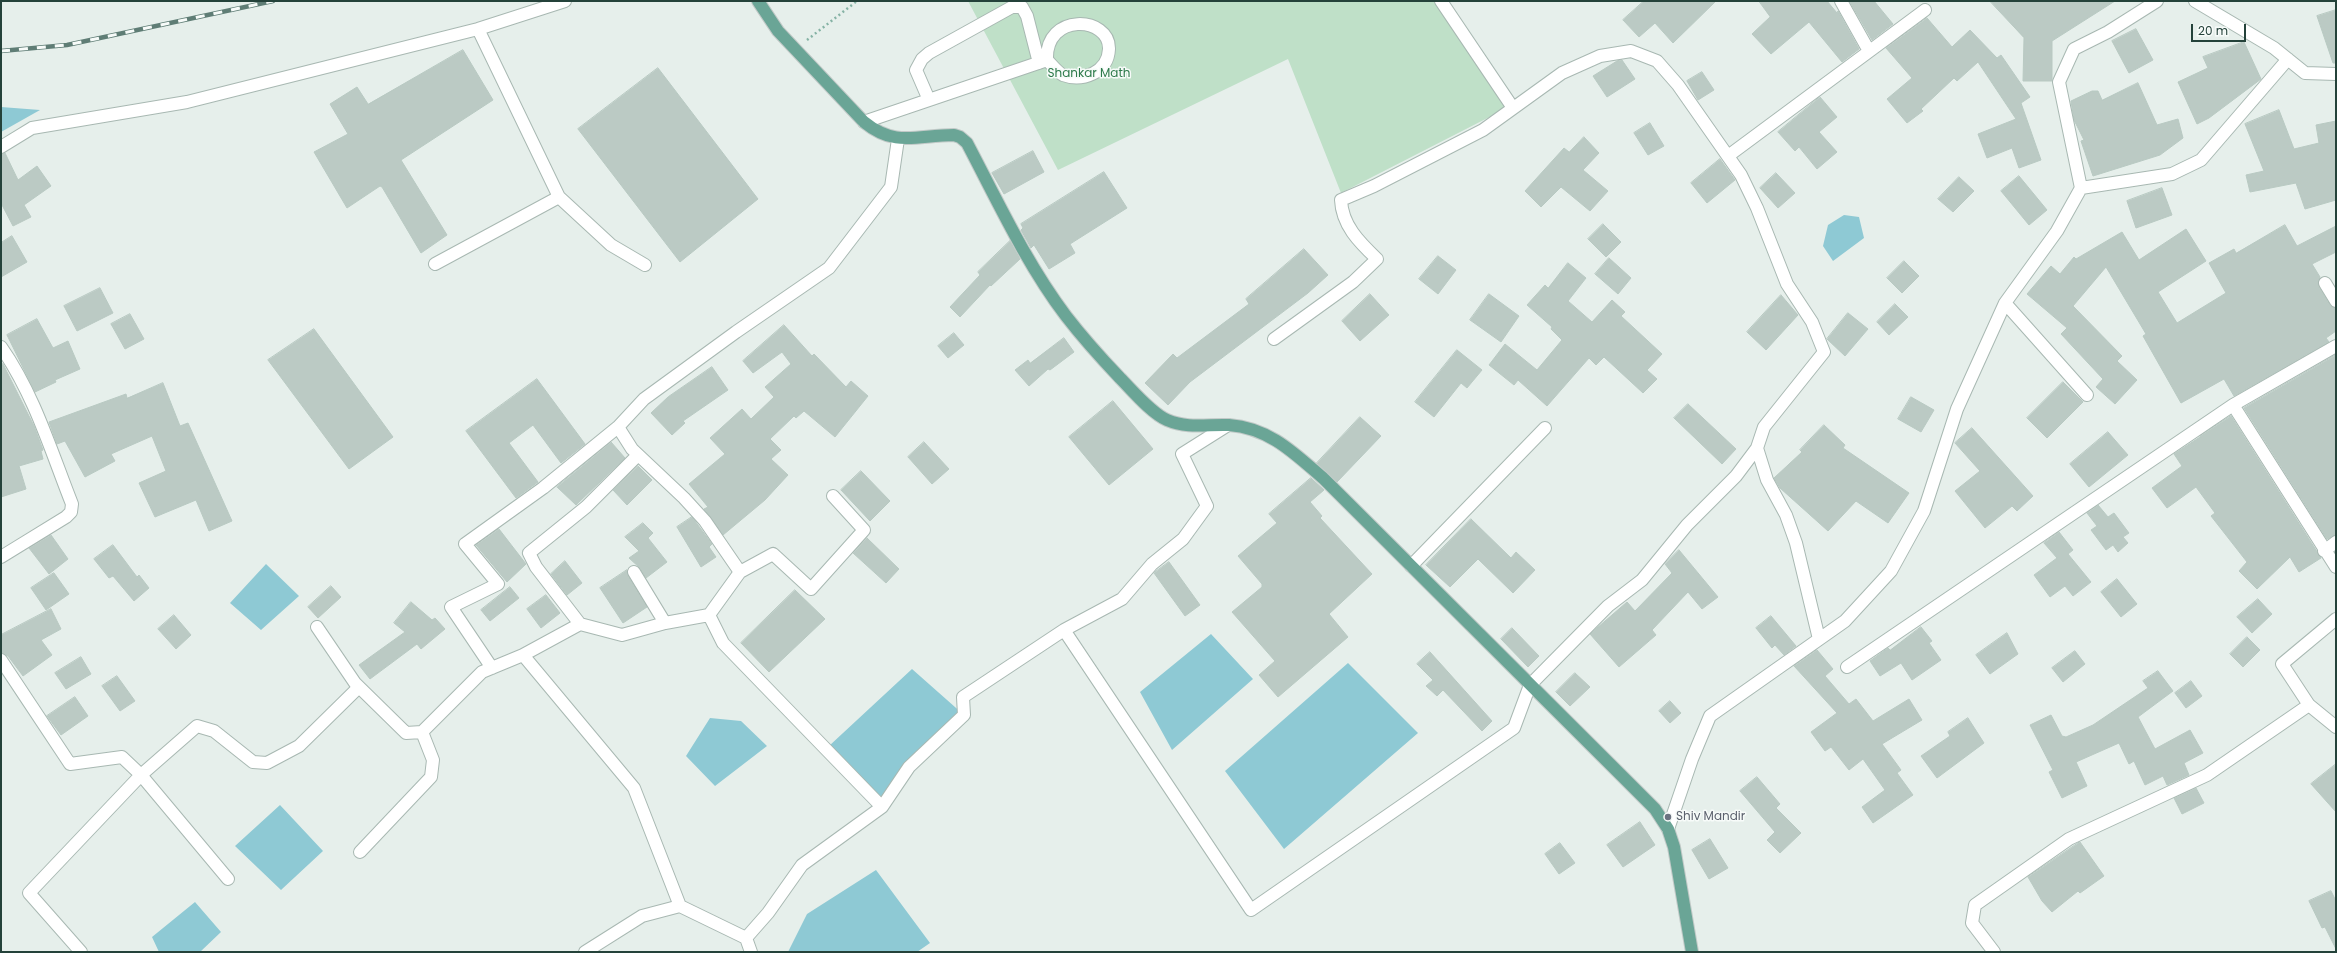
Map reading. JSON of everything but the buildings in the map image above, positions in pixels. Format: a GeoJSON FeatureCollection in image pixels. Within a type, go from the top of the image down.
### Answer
{"type":"FeatureCollection","features":[{"type":"Feature","properties":{"kind":"main road"},"geometry":{"type":"LineString","coordinates":[[758,1],[778,31],[864,122],[874,130],[898,139],[946,135],[960,137],[967,143],[1022,247],[1066,316],[1105,362],[1135,394],[1166,419],[1188,426],[1228,425],[1246,427],[1266,433],[1284,444],[1324,479],[1655,809],[1668,829],[1674,847],[1692,952]]}},
{"type":"Feature","properties":{"kind":"street"},"geometry":{"type":"LineString","coordinates":[[1,147],[32,128],[187,102],[478,28],[565,1]]}},
{"type":"Feature","properties":{"kind":"street"},"geometry":{"type":"LineString","coordinates":[[1441,1],[1513,108]]}},
{"type":"Feature","properties":{"kind":"street"},"geometry":{"type":"LineString","coordinates":[[1841,1],[1869,51]]}},
{"type":"Feature","properties":{"kind":"street"},"geometry":{"type":"LineString","coordinates":[[1668,829],[1692,759],[1710,716],[1845,621],[1891,571],[1924,511],[1957,409],[2005,303],[2057,231],[2081,188],[2059,82],[2074,49],[2108,32],[2158,1]]}},
{"type":"Feature","properties":{"kind":"street"},"geometry":{"type":"LineString","coordinates":[[2195,1],[2274,48],[2305,73],[2336,74]]}},
{"type":"Feature","properties":{"kind":"street"},"geometry":{"type":"LineString","coordinates":[[929,100],[916,70],[922,59],[929,52],[1012,7],[1022,7],[1027,16],[1043,61],[1062,74],[1080,78],[1097,72],[1107,61],[1109,48],[1103,34],[1090,25],[1072,23],[1054,36],[1047,48],[1043,61]]}},
{"type":"Feature","properties":{"kind":"street"},"geometry":{"type":"LineString","coordinates":[[1728,156],[1925,10]]}},
{"type":"Feature","properties":{"kind":"street"},"geometry":{"type":"LineString","coordinates":[[478,28],[559,198],[611,245],[645,265]]}},
{"type":"Feature","properties":{"kind":"street"},"geometry":{"type":"LineString","coordinates":[[1064,630],[1251,910],[1514,728],[1530,685],[1608,606],[1642,580],[1687,525],[1736,476],[1757,448],[1764,427],[1824,352],[1812,322],[1787,284],[1757,208],[1741,175],[1678,85],[1657,61],[1631,51],[1600,56],[1562,74],[1483,130],[1374,186],[1341,200],[1341,214],[1350,229],[1377,260],[1353,282],[1274,339]]}},
{"type":"Feature","properties":{"kind":"street"},"geometry":{"type":"LineString","coordinates":[[2081,188],[2172,174],[2201,160],[2288,59]]}},
{"type":"Feature","properties":{"kind":"street"},"geometry":{"type":"LineString","coordinates":[[864,122],[1043,61]]}},
{"type":"Feature","properties":{"kind":"street"},"geometry":{"type":"LineString","coordinates":[[492,668],[451,608],[498,584],[465,544],[543,488],[618,427],[644,399],[736,332],[829,268],[891,187],[898,139]]}},
{"type":"Feature","properties":{"kind":"street"},"geometry":{"type":"LineString","coordinates":[[435,264],[559,198]]}},
{"type":"Feature","properties":{"kind":"street"},"geometry":{"type":"LineString","coordinates":[[2325,283],[2336,301]]}},
{"type":"Feature","properties":{"kind":"street"},"geometry":{"type":"LineString","coordinates":[[2005,303],[2087,395]]}},
{"type":"Feature","properties":{"kind":"street"},"geometry":{"type":"LineString","coordinates":[[1847,667],[2233,405],[2336,346]]}},
{"type":"Feature","properties":{"kind":"street"},"geometry":{"type":"LineString","coordinates":[[1,347],[12,363],[38,415],[72,504],[71,512],[66,518],[1,557]]}},
{"type":"Feature","properties":{"kind":"street"},"geometry":{"type":"LineString","coordinates":[[2233,405],[2324,551],[2336,567]]}},
{"type":"Feature","properties":{"kind":"street"},"geometry":{"type":"LineString","coordinates":[[746,938],[768,913],[802,865],[882,807],[909,767],[964,715],[963,697],[1064,630],[1122,599],[1152,564],[1183,539],[1208,506],[1182,454],[1228,425]]}},
{"type":"Feature","properties":{"kind":"street"},"geometry":{"type":"LineString","coordinates":[[618,427],[638,455],[684,498],[705,521],[740,572]]}},
{"type":"Feature","properties":{"kind":"street"},"geometry":{"type":"LineString","coordinates":[[1411,566],[1545,428]]}},
{"type":"Feature","properties":{"kind":"street"},"geometry":{"type":"LineString","coordinates":[[1757,448],[1767,480],[1786,515],[1796,543],[1819,639]]}},
{"type":"Feature","properties":{"kind":"street"},"geometry":{"type":"LineString","coordinates":[[638,455],[586,507],[529,553],[536,568],[580,624],[622,635],[665,623],[709,615],[740,572],[773,554],[812,589],[864,530],[833,496]]}},
{"type":"Feature","properties":{"kind":"street"},"geometry":{"type":"LineString","coordinates":[[2324,551],[2336,542]]}},
{"type":"Feature","properties":{"kind":"street"},"geometry":{"type":"LineString","coordinates":[[634,572],[665,623]]}},
{"type":"Feature","properties":{"kind":"street"},"geometry":{"type":"LineString","coordinates":[[709,615],[723,643],[882,807]]}},
{"type":"Feature","properties":{"kind":"street"},"geometry":{"type":"LineString","coordinates":[[2336,619],[2282,664],[2309,705],[2336,727]]}},
{"type":"Feature","properties":{"kind":"street"},"geometry":{"type":"LineString","coordinates":[[317,627],[359,687],[406,733],[422,732],[482,672],[524,655],[580,624]]}},
{"type":"Feature","properties":{"kind":"street"},"geometry":{"type":"LineString","coordinates":[[524,655],[634,788],[680,906]]}},
{"type":"Feature","properties":{"kind":"street"},"geometry":{"type":"LineString","coordinates":[[1,660],[70,764],[122,757],[141,775],[228,880]]}},
{"type":"Feature","properties":{"kind":"street"},"geometry":{"type":"LineString","coordinates":[[81,952],[29,893],[141,775],[197,726],[214,731],[253,762],[267,763],[299,746],[359,687]]}},
{"type":"Feature","properties":{"kind":"street"},"geometry":{"type":"LineString","coordinates":[[1994,952],[1972,923],[1975,905],[2069,839],[2207,775],[2309,705]]}},
{"type":"Feature","properties":{"kind":"street"},"geometry":{"type":"LineString","coordinates":[[360,852],[431,777],[433,760],[422,732]]}},
{"type":"Feature","properties":{"kind":"street"},"geometry":{"type":"LineString","coordinates":[[585,952],[642,916],[680,906],[746,938],[751,952]]}},
{"type":"Feature","properties":{"kind":"path"},"geometry":{"type":"LineString","coordinates":[[796,49],[857,1]]}},
{"type":"Feature","properties":{"kind":"green space","name":"Shankar Math"},"geometry":{"type":"Polygon","coordinates":[[[968,1],[1441,1],[1509,107],[1341,193],[1288,59],[1058,170],[968,1]]]}},
{"type":"Feature","properties":{"kind":"water"},"geometry":{"type":"Polygon","coordinates":[[[1,107],[40,110],[1,132],[1,107]]]}},
{"type":"Feature","properties":{"kind":"water"},"geometry":{"type":"Polygon","coordinates":[[[1844,215],[1859,217],[1864,238],[1833,261],[1823,246],[1828,225],[1844,215]]]}},
{"type":"Feature","properties":{"kind":"water"},"geometry":{"type":"Polygon","coordinates":[[[266,564],[299,596],[261,630],[230,603],[266,564]]]}},
{"type":"Feature","properties":{"kind":"water"},"geometry":{"type":"Polygon","coordinates":[[[1211,634],[1253,679],[1172,750],[1140,692],[1211,634]]]}},
{"type":"Feature","properties":{"kind":"water"},"geometry":{"type":"Polygon","coordinates":[[[1348,663],[1418,733],[1284,849],[1225,771],[1348,663]]]}},
{"type":"Feature","properties":{"kind":"water"},"geometry":{"type":"Polygon","coordinates":[[[912,669],[964,715],[909,767],[890,807],[829,746],[912,669]]]}},
{"type":"Feature","properties":{"kind":"water"},"geometry":{"type":"Polygon","coordinates":[[[710,718],[741,721],[767,746],[715,786],[686,756],[710,718]]]}},
{"type":"Feature","properties":{"kind":"water"},"geometry":{"type":"Polygon","coordinates":[[[280,805],[323,851],[281,890],[235,846],[280,805]]]}},
{"type":"Feature","properties":{"kind":"water"},"geometry":{"type":"Polygon","coordinates":[[[876,870],[930,943],[917,952],[788,952],[807,914],[876,870]]]}},
{"type":"Feature","properties":{"kind":"water"},"geometry":{"type":"Polygon","coordinates":[[[195,902],[221,932],[200,952],[159,952],[152,937],[195,902]]]}},
{"type":"Feature","properties":{"kind":"railway"},"geometry":{"type":"LineString","coordinates":[[1,51],[67,45],[273,1]]}},
{"type":"Feature","properties":{"kind":"place","name":"Shiv Mandir"},"geometry":{"type":"Point","coordinates":[1668,817]}}]}
